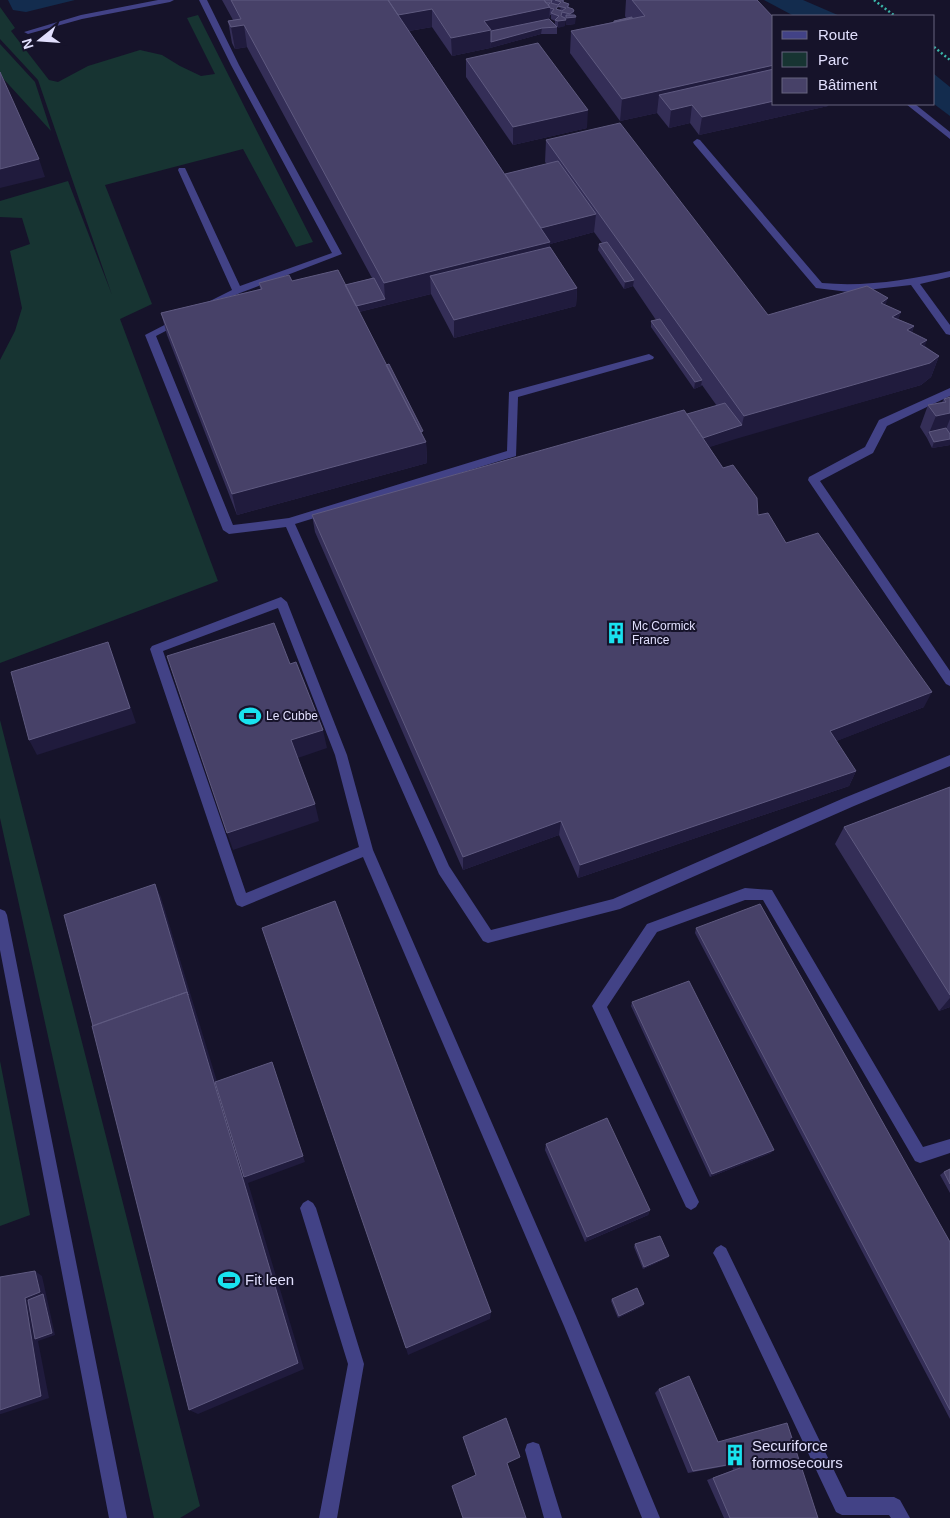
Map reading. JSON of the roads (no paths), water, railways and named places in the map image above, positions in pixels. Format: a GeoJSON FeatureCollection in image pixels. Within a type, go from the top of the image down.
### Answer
{"type":"FeatureCollection","features":[{"type":"Feature","properties":{"kind":"lane"},"geometry":{"type":"LineString","coordinates":[[28,32],[81,17],[170,0]]}},
{"type":"Feature","properties":{"kind":"lane"},"geometry":{"type":"LineString","coordinates":[[203,0],[236,66],[337,254],[237,291],[150,335],[229,530],[289,522],[512,453],[513,395],[649,357]]}},
{"type":"Feature","properties":{"kind":"lane"},"geometry":{"type":"LineString","coordinates":[[911,105],[950,136]]}},
{"type":"Feature","properties":{"kind":"lane"},"geometry":{"type":"LineString","coordinates":[[697,142],[819,286],[849,289],[914,282],[950,274]]}},
{"type":"Feature","properties":{"kind":"lane"},"geometry":{"type":"LineString","coordinates":[[182,170],[237,291]]}},
{"type":"Feature","properties":{"kind":"lane"},"geometry":{"type":"LineString","coordinates":[[914,282],[950,332]]}},
{"type":"Feature","properties":{"kind":"lane"},"geometry":{"type":"LineString","coordinates":[[950,392],[883,423],[869,450],[813,480],[950,681]]}},
{"type":"Feature","properties":{"kind":"lane"},"geometry":{"type":"LineString","coordinates":[[289,522],[444,870],[488,937],[615,905],[849,802],[950,760]]}},
{"type":"Feature","properties":{"kind":"lane"},"geometry":{"type":"LineString","coordinates":[[366,850],[242,900],[156,649],[281,602],[341,755],[366,850],[570,1322],[651,1518]]}},
{"type":"Feature","properties":{"kind":"lane"},"geometry":{"type":"LineString","coordinates":[[691,1202],[599,1006],[652,928],[746,894],[767,894],[920,1156],[950,1146]]}},
{"type":"Feature","properties":{"kind":"lane"},"geometry":{"type":"LineString","coordinates":[[0,915],[118,1518]]}},
{"type":"Feature","properties":{"kind":"lane"},"geometry":{"type":"LineString","coordinates":[[308,1208],[356,1364],[328,1518]]}},
{"type":"Feature","properties":{"kind":"lane"},"geometry":{"type":"LineString","coordinates":[[721,1253],[842,1506],[894,1506],[900,1518]]}},
{"type":"Feature","properties":{"kind":"lane"},"geometry":{"type":"LineString","coordinates":[[533,1450],[553,1518]]}},
{"type":"Feature","properties":{"kind":"water"},"geometry":{"type":"Polygon","coordinates":[[[8,0],[75,0],[26,12],[13,10],[8,0]]]}},
{"type":"Feature","properties":{"kind":"water"},"geometry":{"type":"Polygon","coordinates":[[[764,0],[803,0],[838,15],[792,15],[764,0]]]}},
{"type":"Feature","properties":{"kind":"water"},"geometry":{"type":"Polygon","coordinates":[[[935,75],[950,87],[950,116],[935,105],[935,75]]]}},
{"type":"Feature","properties":{"kind":"place","name":"Mc Cormick France"},"geometry":{"type":"Point","coordinates":[616,633]}},
{"type":"Feature","properties":{"kind":"place","name":"Le Cubbe"},"geometry":{"type":"Point","coordinates":[250,716]}},
{"type":"Feature","properties":{"kind":"place","name":"Fit leen"},"geometry":{"type":"Point","coordinates":[229,1280]}},
{"type":"Feature","properties":{"kind":"place","name":"Securiforce formosecours"},"geometry":{"type":"Point","coordinates":[735,1455]}}]}
